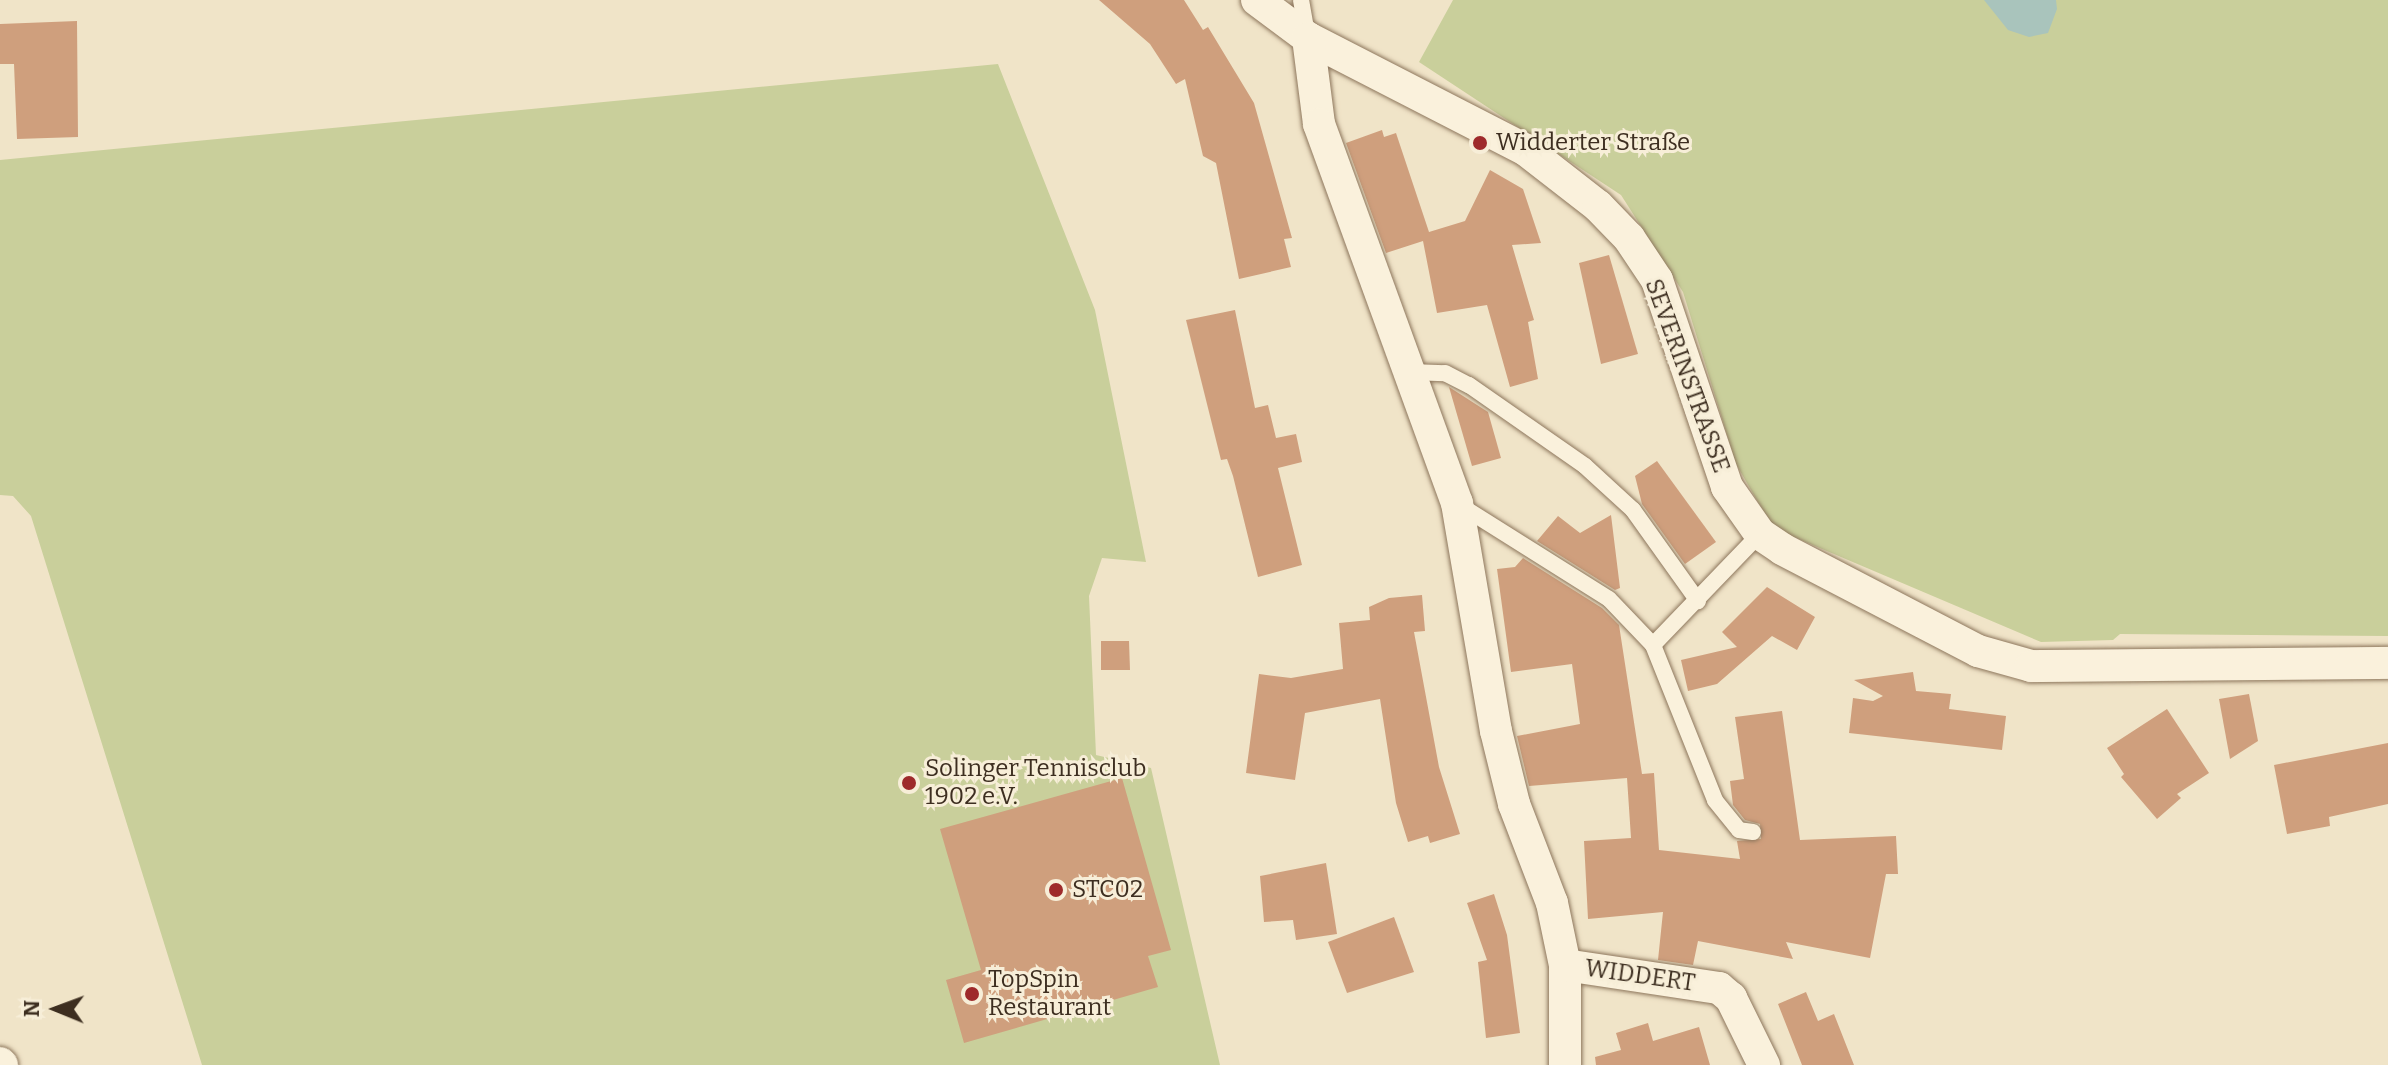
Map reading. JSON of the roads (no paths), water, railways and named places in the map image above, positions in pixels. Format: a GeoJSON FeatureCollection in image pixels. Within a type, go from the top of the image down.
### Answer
{"type":"FeatureCollection","features":[{"type":"Feature","properties":{"kind":"street","name":"SEVERINSTRASSE"},"geometry":{"type":"LineString","coordinates":[[1257,0],[1308,38],[1526,150],[1598,206],[1629,238],[1657,280],[1727,487],[1760,534],[1978,651],[2031,666],[2388,663]]}},
{"type":"Feature","properties":{"kind":"street"},"geometry":{"type":"LineString","coordinates":[[1308,38],[1319,124],[1457,503],[1496,731],[1514,804],[1552,903],[1565,965],[1565,1065]]}},
{"type":"Feature","properties":{"kind":"street","name":"WIDDERT"},"geometry":{"type":"LineString","coordinates":[[1565,965],[1719,988],[1731,998],[1764,1065]]}},
{"type":"Feature","properties":{"kind":"lane"},"geometry":{"type":"LineString","coordinates":[[1301,0],[1308,38]]}},
{"type":"Feature","properties":{"kind":"lane"},"geometry":{"type":"LineString","coordinates":[[1410,372],[1445,373],[1469,385],[1585,466],[1633,510],[1698,601]]}},
{"type":"Feature","properties":{"kind":"lane"},"geometry":{"type":"LineString","coordinates":[[1457,503],[1609,599],[1653,645],[1715,800],[1739,830],[1753,832]]}},
{"type":"Feature","properties":{"kind":"lane"},"geometry":{"type":"LineString","coordinates":[[1653,645],[1760,534]]}},
{"type":"Feature","properties":{"kind":"water"},"geometry":{"type":"Polygon","coordinates":[[[1984,0],[2056,0],[2057,9],[2048,33],[2029,37],[2008,30],[1984,0]]]}},
{"type":"Feature","properties":{"kind":"place","name":"Widderter Straße"},"geometry":{"type":"Point","coordinates":[1480,143]}},
{"type":"Feature","properties":{"kind":"place","name":"Solinger Tennisclub 1902 e.V."},"geometry":{"type":"Point","coordinates":[909,783]}},
{"type":"Feature","properties":{"kind":"place","name":"STC02"},"geometry":{"type":"Point","coordinates":[1056,890]}},
{"type":"Feature","properties":{"kind":"place","name":"TopSpin Restaurant"},"geometry":{"type":"Point","coordinates":[972,994]}}]}
